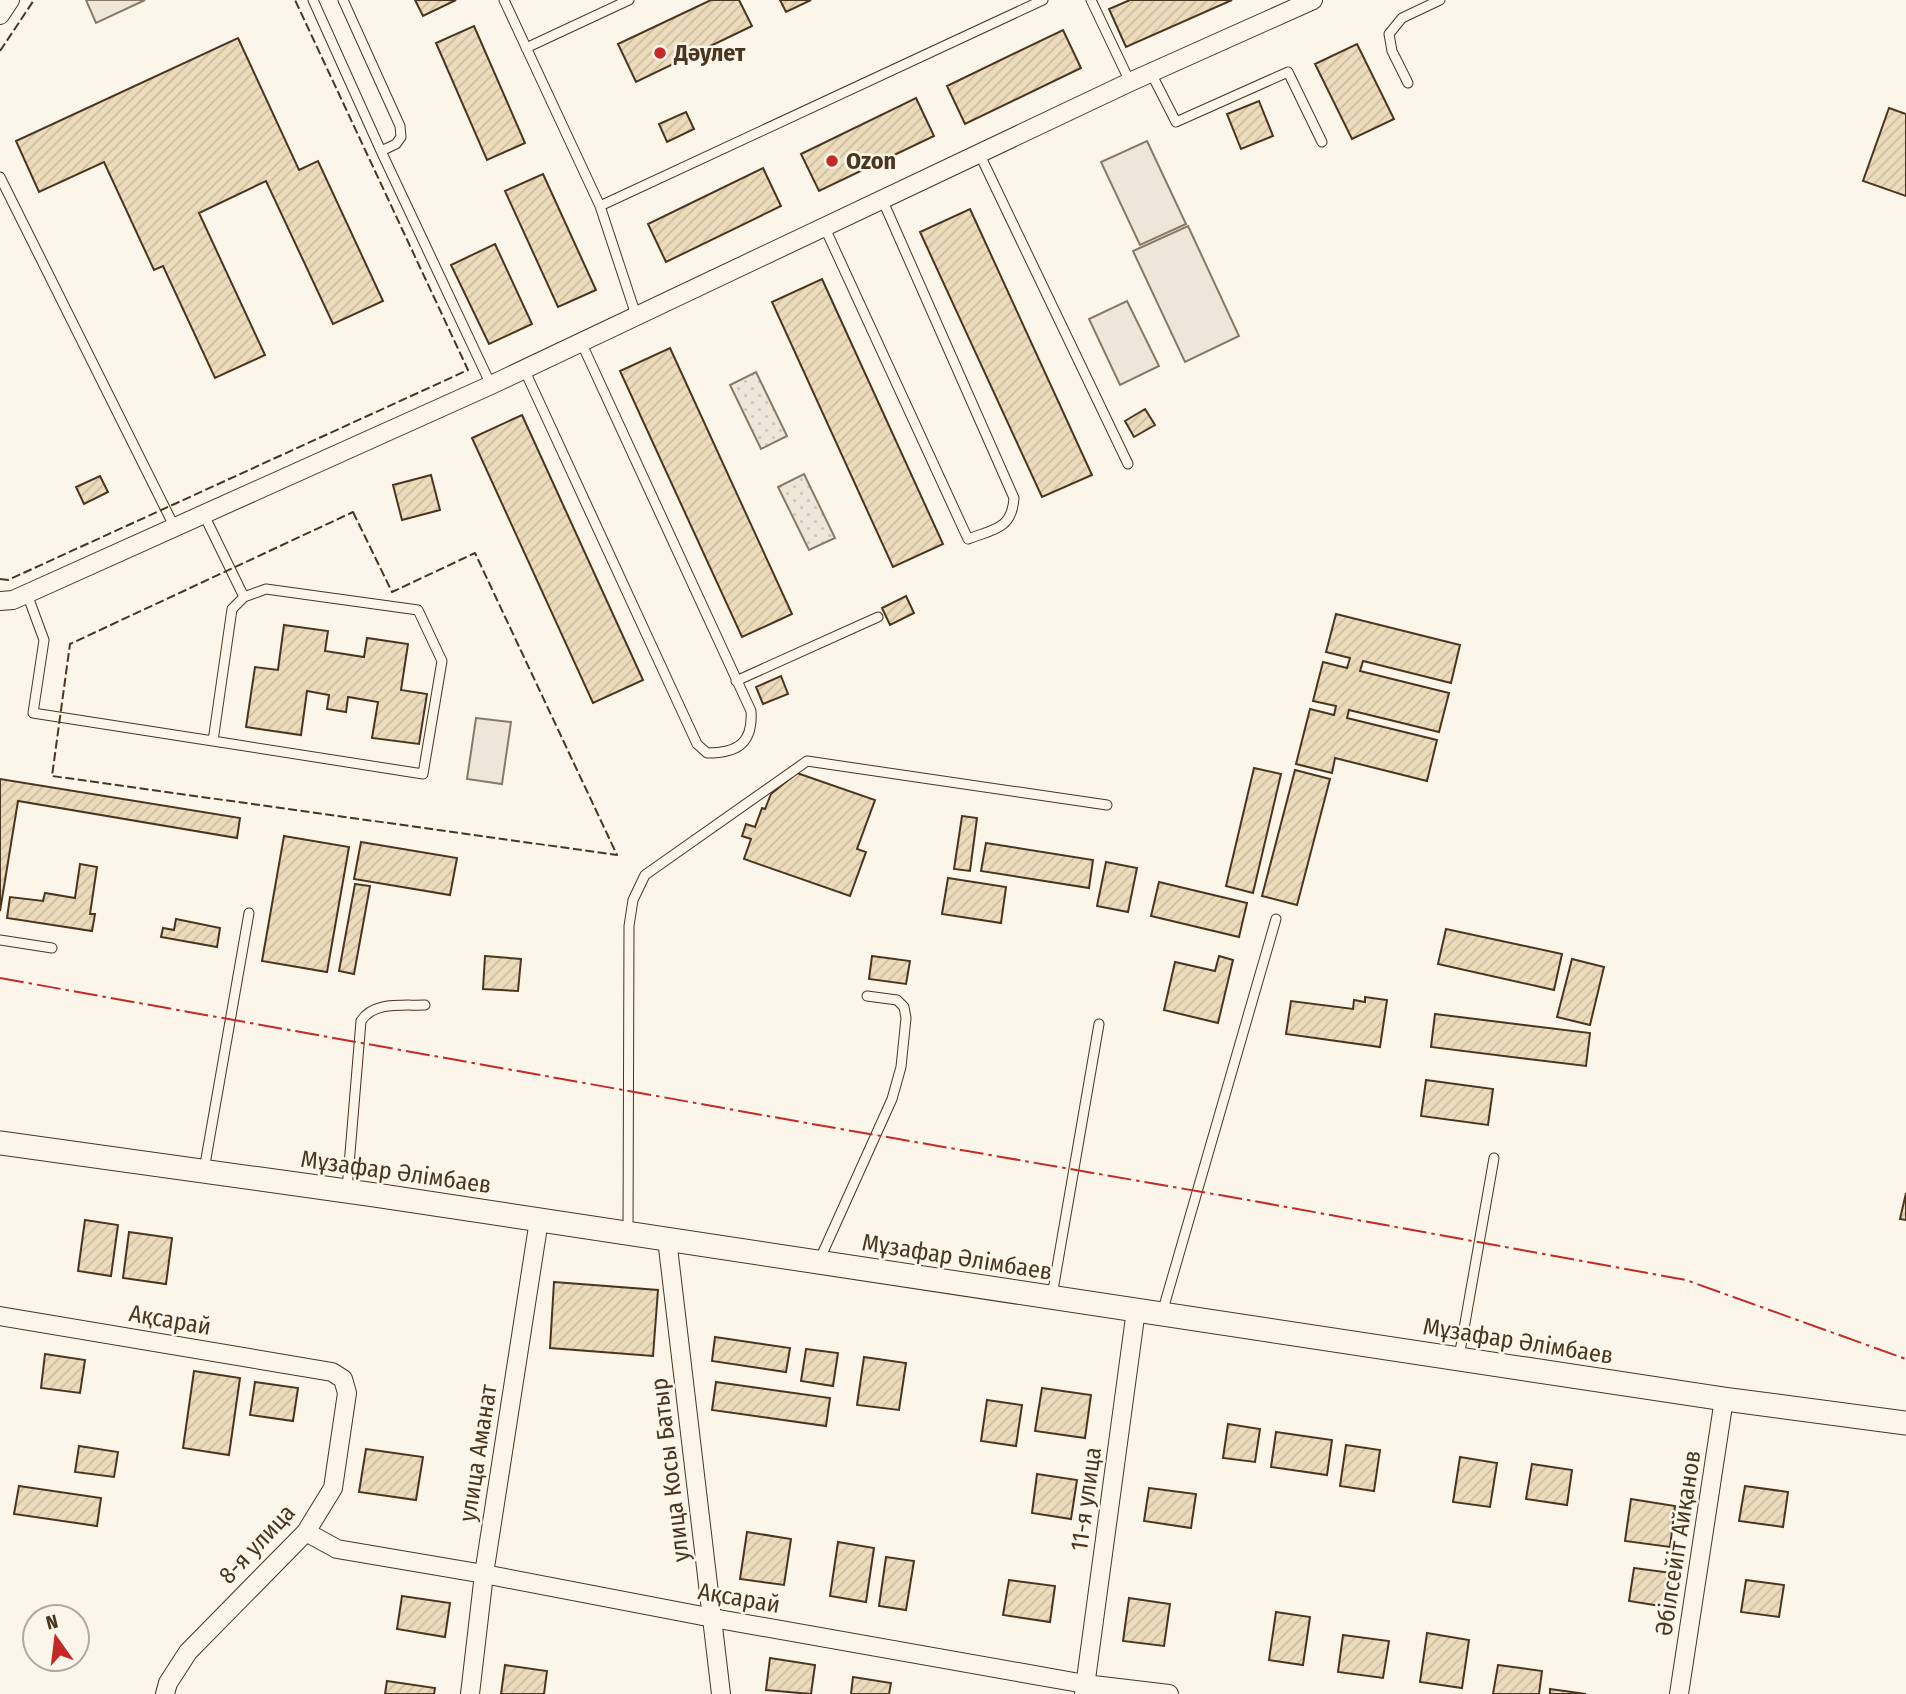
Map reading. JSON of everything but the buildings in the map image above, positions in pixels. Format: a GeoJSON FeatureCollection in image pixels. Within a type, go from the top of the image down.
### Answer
{"type":"FeatureCollection","features":[{"type":"Feature","properties":{"kind":"street"},"geometry":{"type":"LineString","coordinates":[[0,15],[10,0]]}},
{"type":"Feature","properties":{"kind":"street"},"geometry":{"type":"LineString","coordinates":[[0,601],[13,600],[27,594],[491,385],[1130,82],[1313,0]]}},
{"type":"Feature","properties":{"kind":"street","name":"Мұзафар Әлімбаев"},"geometry":{"type":"LineString","coordinates":[[0,1143],[347,1191],[1724,1399],[1906,1423]]}},
{"type":"Feature","properties":{"kind":"street","name":"улица Аманат"},"geometry":{"type":"LineString","coordinates":[[470,1694],[484,1574],[539,1220]]}},
{"type":"Feature","properties":{"kind":"street","name":"улица Косы Батыр"},"geometry":{"type":"LineString","coordinates":[[667,1239],[721,1694]]}},
{"type":"Feature","properties":{"kind":"street","name":"11-я улица"},"geometry":{"type":"LineString","coordinates":[[1085,1689],[1136,1310]]}},
{"type":"Feature","properties":{"kind":"street","name":"Ақсарай"},"geometry":{"type":"LineString","coordinates":[[0,1316],[332,1372]]}},
{"type":"Feature","properties":{"kind":"street","name":"8-я улица"},"geometry":{"type":"LineString","coordinates":[[165,1694],[168,1684],[188,1652],[306,1532],[333,1488],[346,1393],[343,1379],[332,1372]]}},
{"type":"Feature","properties":{"kind":"street","name":"Әбілсейіт Айқанов"},"geometry":{"type":"LineString","coordinates":[[1679,1694],[1724,1399]]}},
{"type":"Feature","properties":{"kind":"street","name":"Ақсарай"},"geometry":{"type":"LineString","coordinates":[[306,1532],[337,1549],[484,1574],[1085,1689],[1169,1694]]}},
{"type":"Feature","properties":{"kind":"lane"},"geometry":{"type":"LineString","coordinates":[[313,0],[491,385]]}},
{"type":"Feature","properties":{"kind":"lane"},"geometry":{"type":"LineString","coordinates":[[343,0],[400,126],[401,137],[396,144],[381,151]]}},
{"type":"Feature","properties":{"kind":"lane"},"geometry":{"type":"LineString","coordinates":[[504,0],[600,206],[636,315]]}},
{"type":"Feature","properties":{"kind":"lane"},"geometry":{"type":"LineString","coordinates":[[526,48],[629,0]]}},
{"type":"Feature","properties":{"kind":"lane"},"geometry":{"type":"LineString","coordinates":[[600,206],[1043,0]]}},
{"type":"Feature","properties":{"kind":"lane"},"geometry":{"type":"LineString","coordinates":[[1091,0],[1130,82]]}},
{"type":"Feature","properties":{"kind":"lane"},"geometry":{"type":"LineString","coordinates":[[1408,83],[1392,51],[1389,34],[1402,18],[1440,0]]}},
{"type":"Feature","properties":{"kind":"lane"},"geometry":{"type":"LineString","coordinates":[[1151,73],[1176,122],[1288,72],[1322,142]]}},
{"type":"Feature","properties":{"kind":"lane"},"geometry":{"type":"LineString","coordinates":[[979,153],[1128,464]]}},
{"type":"Feature","properties":{"kind":"lane"},"geometry":{"type":"LineString","coordinates":[[0,177],[175,528]]}},
{"type":"Feature","properties":{"kind":"lane"},"geometry":{"type":"LineString","coordinates":[[824,226],[968,539],[1005,525],[1013,513],[1014,498],[882,200]]}},
{"type":"Feature","properties":{"kind":"lane"},"geometry":{"type":"LineString","coordinates":[[524,369],[697,744],[708,753],[722,753],[745,743],[752,728],[751,711],[581,342]]}},
{"type":"Feature","properties":{"kind":"lane"},"geometry":{"type":"LineString","coordinates":[[204,514],[244,597]]}},
{"type":"Feature","properties":{"kind":"lane"},"geometry":{"type":"LineString","coordinates":[[27,594],[44,640],[33,713],[423,774],[442,661],[418,610],[266,589],[244,597],[232,609],[213,741]]}},
{"type":"Feature","properties":{"kind":"lane"},"geometry":{"type":"LineString","coordinates":[[736,681],[878,617]]}},
{"type":"Feature","properties":{"kind":"lane"},"geometry":{"type":"LineString","coordinates":[[628,1234],[629,926],[633,900],[645,876],[807,761],[1107,805]]}},
{"type":"Feature","properties":{"kind":"lane"},"geometry":{"type":"LineString","coordinates":[[204,1172],[248,913]]}},
{"type":"Feature","properties":{"kind":"lane"},"geometry":{"type":"LineString","coordinates":[[1162,1315],[1276,919]]}},
{"type":"Feature","properties":{"kind":"lane"},"geometry":{"type":"LineString","coordinates":[[0,940],[52,948]]}},
{"type":"Feature","properties":{"kind":"lane"},"geometry":{"type":"LineString","coordinates":[[818,1262],[892,1099],[901,1067],[906,1018],[904,1007],[897,1000],[867,996]]}},
{"type":"Feature","properties":{"kind":"lane"},"geometry":{"type":"LineString","coordinates":[[347,1191],[361,1021],[367,1012],[377,1007],[425,1005]]}},
{"type":"Feature","properties":{"kind":"lane"},"geometry":{"type":"LineString","coordinates":[[1051,1297],[1099,1024]]}},
{"type":"Feature","properties":{"kind":"lane"},"geometry":{"type":"LineString","coordinates":[[1459,1359],[1494,1158]]}},
{"type":"Feature","properties":{"kind":"shaded area"},"geometry":{"type":"Polygon","coordinates":[[[86,0],[145,0],[96,23],[86,0]]]}},
{"type":"Feature","properties":{"kind":"shaded area"},"geometry":{"type":"Polygon","coordinates":[[[1147,141],[1186,224],[1140,245],[1101,162],[1147,141]]]}},
{"type":"Feature","properties":{"kind":"shaded area"},"geometry":{"type":"Polygon","coordinates":[[[1188,226],[1239,336],[1185,362],[1133,251],[1188,226]]]}},
{"type":"Feature","properties":{"kind":"shaded area"},"geometry":{"type":"Polygon","coordinates":[[[1127,301],[1159,366],[1120,385],[1089,319],[1127,301]]]}},
{"type":"Feature","properties":{"kind":"shaded area"},"geometry":{"type":"Polygon","coordinates":[[[756,372],[787,436],[761,449],[730,385],[756,372]]]}},
{"type":"Feature","properties":{"kind":"shaded area"},"geometry":{"type":"Polygon","coordinates":[[[804,474],[835,538],[809,550],[778,487],[804,474]]]}},
{"type":"Feature","properties":{"kind":"shaded area"},"geometry":{"type":"Polygon","coordinates":[[[476,718],[511,722],[502,784],[467,779],[476,718]]]}},
{"type":"Feature","properties":{"kind":"fence"},"geometry":{"type":"LineString","coordinates":[[0,51],[34,0]]}},
{"type":"Feature","properties":{"kind":"fence"},"geometry":{"type":"LineString","coordinates":[[0,579],[8,580],[468,370],[295,0]]}},
{"type":"Feature","properties":{"kind":"fence"},"geometry":{"type":"LineString","coordinates":[[353,512],[392,592],[475,553],[617,855],[52,776],[70,644],[353,512]]}},
{"type":"Feature","properties":{"kind":"power"},"geometry":{"type":"LineString","coordinates":[[0,978],[1686,1280],[1906,1359]]}},
{"type":"Feature","properties":{"kind":"place","name":"Дәулет"},"geometry":{"type":"Point","coordinates":[660,53]}},
{"type":"Feature","properties":{"kind":"place","name":"Ozon"},"geometry":{"type":"Point","coordinates":[832,161]}}]}
